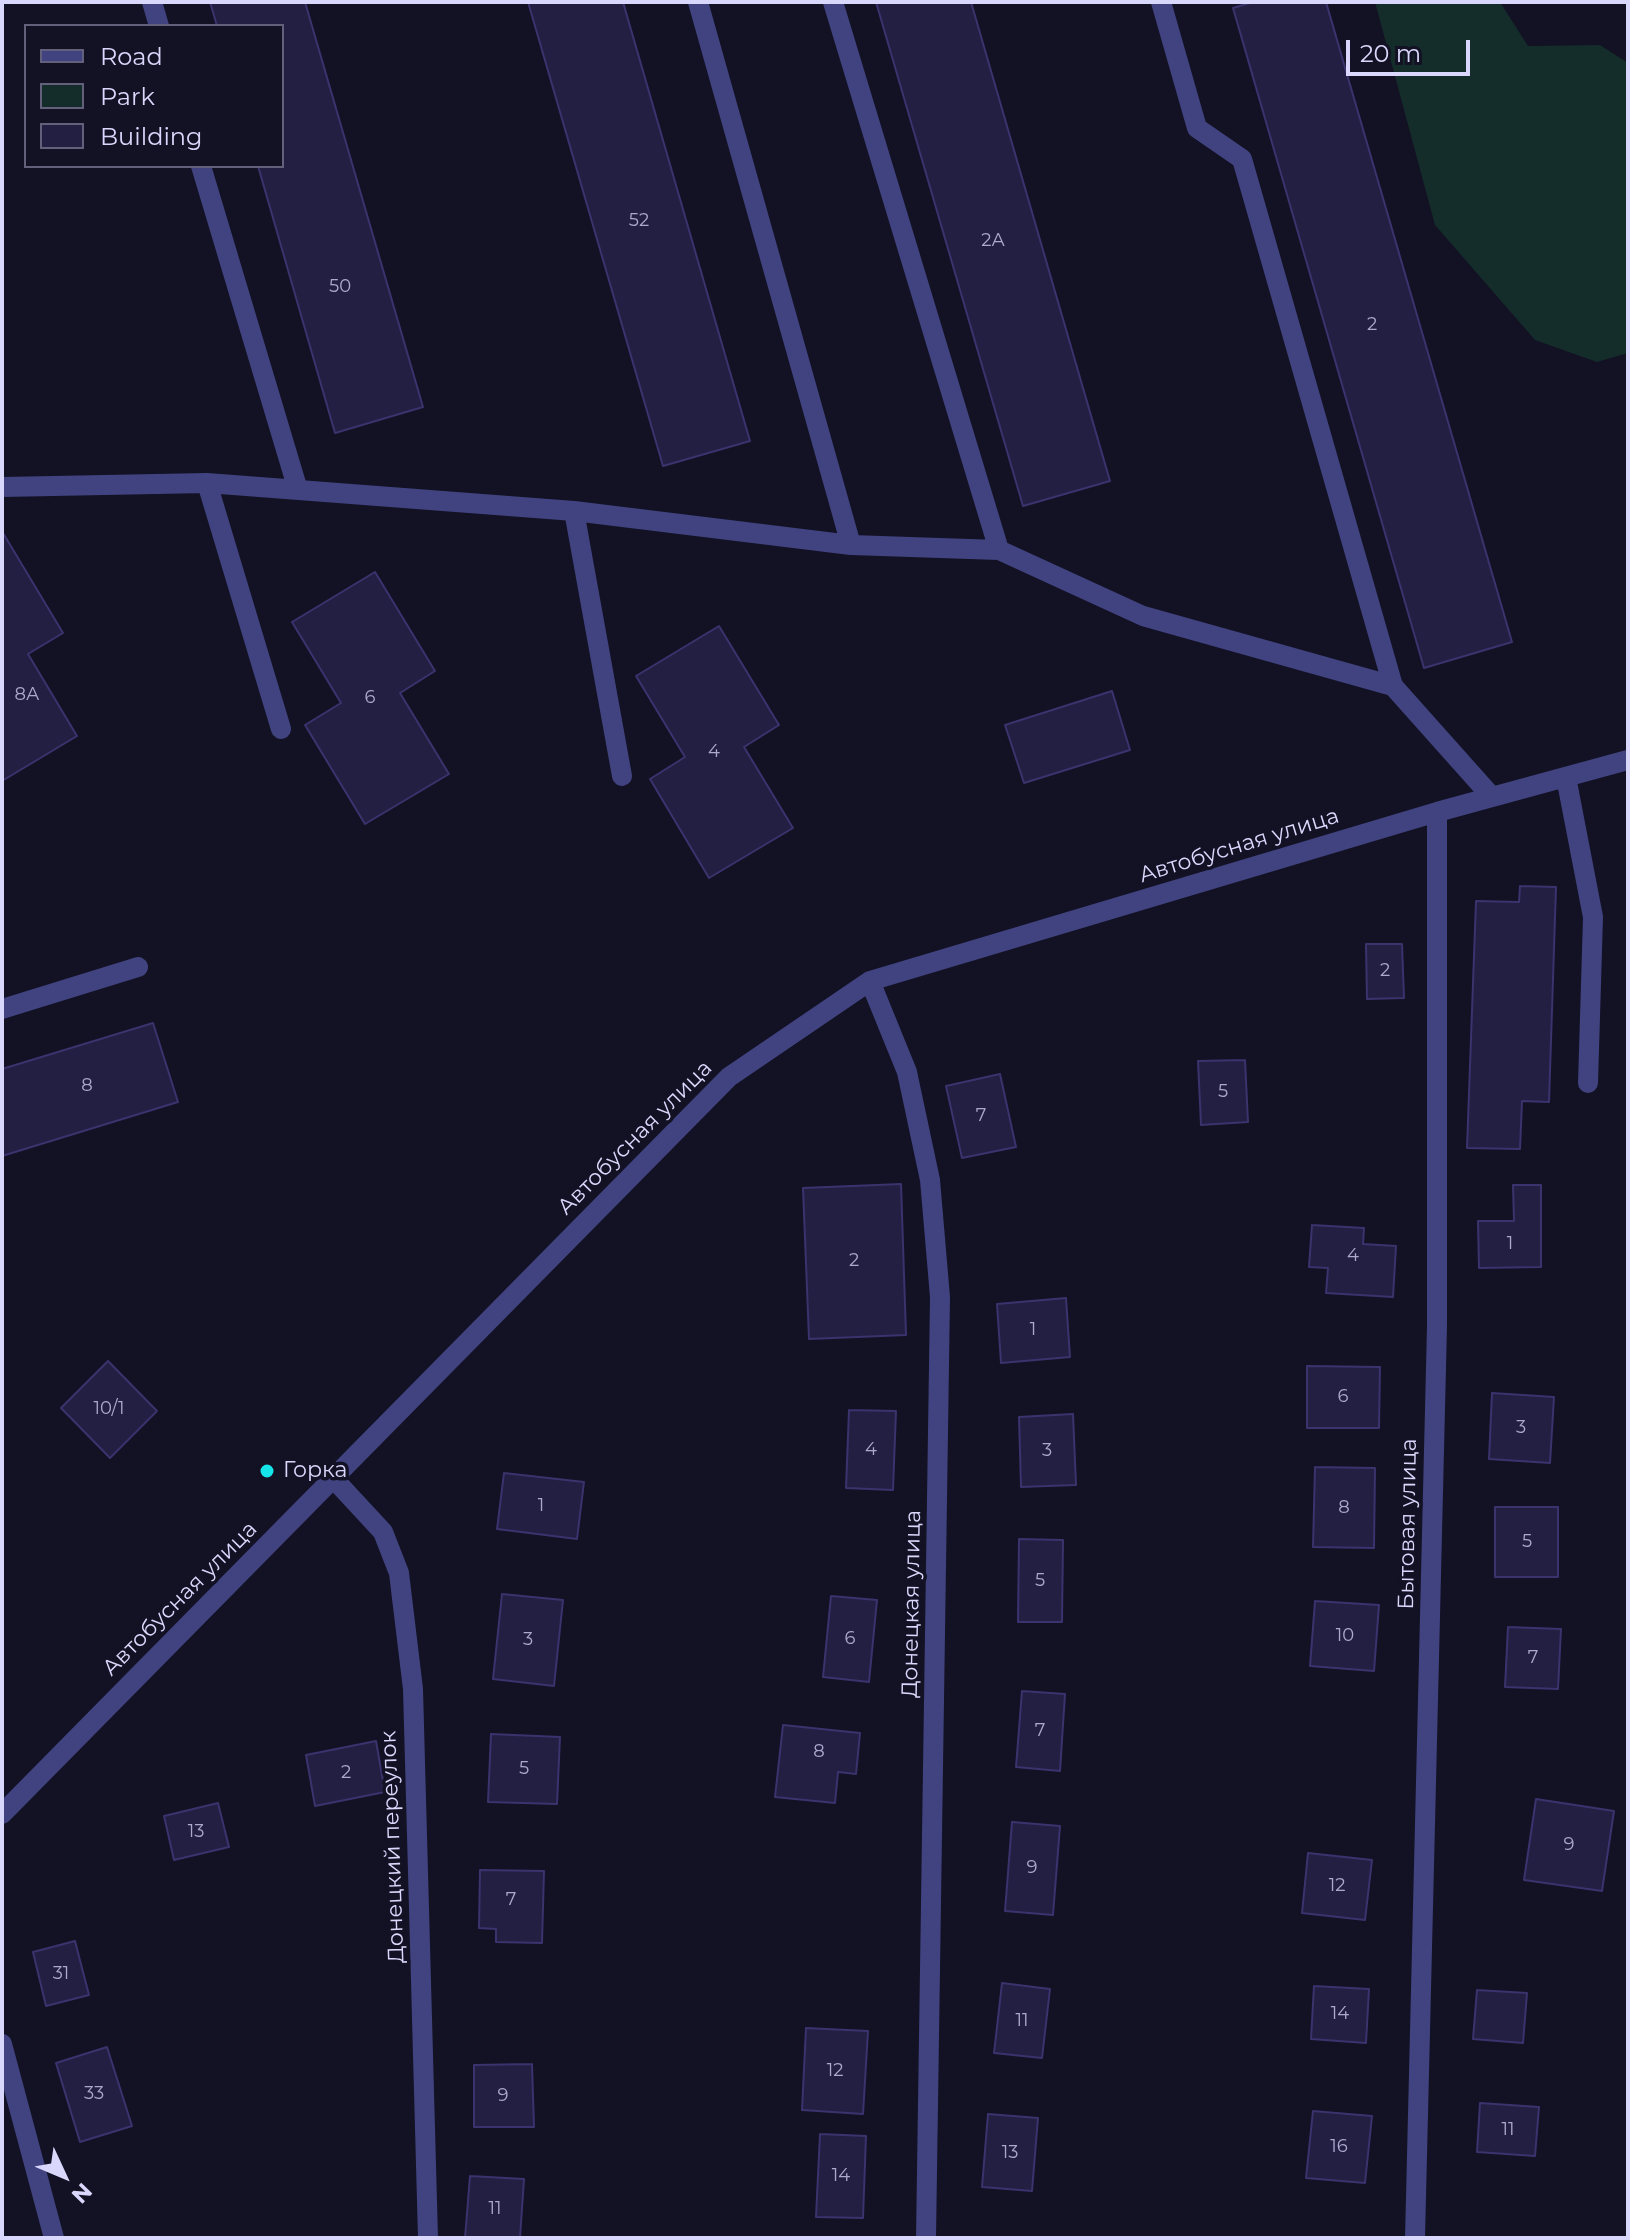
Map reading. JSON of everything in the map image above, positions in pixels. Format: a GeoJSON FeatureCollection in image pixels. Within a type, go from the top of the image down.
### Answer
{"type":"FeatureCollection","features":[{"type":"Feature","properties":{"kind":"street"},"geometry":{"type":"LineString","coordinates":[[152,2],[158,24]]}},
{"type":"Feature","properties":{"kind":"street"},"geometry":{"type":"LineString","coordinates":[[698,2],[851,545]]}},
{"type":"Feature","properties":{"kind":"street"},"geometry":{"type":"LineString","coordinates":[[833,2],[999,550]]}},
{"type":"Feature","properties":{"kind":"street"},"geometry":{"type":"LineString","coordinates":[[1161,2],[1197,128],[1242,159],[1393,686],[1492,797]]}},
{"type":"Feature","properties":{"kind":"street"},"geometry":{"type":"LineString","coordinates":[[202,168],[298,490]]}},
{"type":"Feature","properties":{"kind":"street"},"geometry":{"type":"LineString","coordinates":[[2,487],[207,483],[574,511],[851,545],[999,550],[1143,616],[1393,686]]}},
{"type":"Feature","properties":{"kind":"street"},"geometry":{"type":"LineString","coordinates":[[207,483],[281,729]]}},
{"type":"Feature","properties":{"kind":"street"},"geometry":{"type":"LineString","coordinates":[[574,511],[622,776]]}},
{"type":"Feature","properties":{"kind":"street","name":"Автобусная улица"},"geometry":{"type":"LineString","coordinates":[[2,1814],[729,1077],[870,981],[1437,812],[1628,760]]}},
{"type":"Feature","properties":{"kind":"street"},"geometry":{"type":"LineString","coordinates":[[1566,777],[1593,917],[1588,1083]]}},
{"type":"Feature","properties":{"kind":"street","name":"Бытовая улица"},"geometry":{"type":"LineString","coordinates":[[1415,2238],[1437,1326],[1437,812]]}},
{"type":"Feature","properties":{"kind":"street"},"geometry":{"type":"LineString","coordinates":[[2,1009],[138,967]]}},
{"type":"Feature","properties":{"kind":"street","name":"Донецкая улица"},"geometry":{"type":"LineString","coordinates":[[870,981],[907,1072],[930,1180],[940,1297],[926,2238]]}},
{"type":"Feature","properties":{"kind":"street","name":"Донецкий переулок"},"geometry":{"type":"LineString","coordinates":[[333,1478],[383,1532],[399,1573],[413,1689],[428,2238]]}},
{"type":"Feature","properties":{"kind":"street"},"geometry":{"type":"LineString","coordinates":[[2,2044],[54,2238]]}},
{"type":"Feature","properties":{"kind":"green space"},"geometry":{"type":"Polygon","coordinates":[[[1375,2],[1500,2],[1528,46],[1600,45],[1628,63],[1628,353],[1597,362],[1535,340],[1435,225],[1375,2]]]}},
{"type":"Feature","properties":{"kind":"building"},"geometry":{"type":"Polygon","coordinates":[[[210,2],[305,2],[423,407],[335,433],[259,168],[284,168],[284,24],[216,24],[210,2]]]}},
{"type":"Feature","properties":{"kind":"building"},"geometry":{"type":"Polygon","coordinates":[[[528,2],[623,2],[750,441],[663,466],[528,2]]]}},
{"type":"Feature","properties":{"kind":"building"},"geometry":{"type":"Polygon","coordinates":[[[876,2],[971,2],[1110,481],[1023,506],[876,2]]]}},
{"type":"Feature","properties":{"kind":"building"},"geometry":{"type":"Polygon","coordinates":[[[1253,2],[1326,2],[1512,642],[1424,668],[1233,8],[1253,2]]]}},
{"type":"Feature","properties":{"kind":"building"},"geometry":{"type":"Polygon","coordinates":[[[3,533],[63,633],[28,654],[77,736],[2,781],[3,533]]]}},
{"type":"Feature","properties":{"kind":"building"},"geometry":{"type":"Polygon","coordinates":[[[375,572],[435,671],[400,693],[449,774],[365,824],[305,725],[341,703],[292,622],[375,572]]]}},
{"type":"Feature","properties":{"kind":"building"},"geometry":{"type":"Polygon","coordinates":[[[719,626],[779,725],[744,747],[793,828],[709,878],[650,779],[685,757],[636,676],[719,626]]]}},
{"type":"Feature","properties":{"kind":"building"},"geometry":{"type":"Polygon","coordinates":[[[1112,691],[1130,750],[1024,783],[1005,725],[1112,691]]]}},
{"type":"Feature","properties":{"kind":"building"},"geometry":{"type":"Polygon","coordinates":[[[1520,886],[1556,887],[1549,1102],[1522,1101],[1520,1149],[1467,1148],[1476,901],[1519,902],[1520,886]]]}},
{"type":"Feature","properties":{"kind":"building"},"geometry":{"type":"Polygon","coordinates":[[[1366,944],[1402,944],[1404,998],[1367,999],[1366,944]]]}},
{"type":"Feature","properties":{"kind":"building"},"geometry":{"type":"Polygon","coordinates":[[[153,1023],[178,1102],[2,1156],[2,1069],[153,1023]]]}},
{"type":"Feature","properties":{"kind":"building"},"geometry":{"type":"Polygon","coordinates":[[[1245,1060],[1248,1122],[1201,1125],[1198,1061],[1245,1060]]]}},
{"type":"Feature","properties":{"kind":"building"},"geometry":{"type":"Polygon","coordinates":[[[1000,1074],[1016,1147],[962,1158],[946,1086],[1000,1074]]]}},
{"type":"Feature","properties":{"kind":"building"},"geometry":{"type":"Polygon","coordinates":[[[901,1184],[906,1335],[809,1339],[803,1188],[901,1184]]]}},
{"type":"Feature","properties":{"kind":"building"},"geometry":{"type":"Polygon","coordinates":[[[1513,1185],[1541,1185],[1541,1267],[1479,1268],[1478,1221],[1514,1221],[1513,1185]]]}},
{"type":"Feature","properties":{"kind":"building"},"geometry":{"type":"Polygon","coordinates":[[[1312,1225],[1364,1228],[1363,1244],[1396,1246],[1393,1297],[1326,1293],[1328,1268],[1309,1267],[1312,1225]]]}},
{"type":"Feature","properties":{"kind":"building"},"geometry":{"type":"Polygon","coordinates":[[[1066,1298],[1070,1357],[1001,1363],[997,1304],[1066,1298]]]}},
{"type":"Feature","properties":{"kind":"building"},"geometry":{"type":"Polygon","coordinates":[[[108,1361],[157,1411],[110,1458],[61,1408],[108,1361]]]}},
{"type":"Feature","properties":{"kind":"building"},"geometry":{"type":"Polygon","coordinates":[[[1307,1366],[1380,1367],[1379,1428],[1307,1428],[1307,1366]]]}},
{"type":"Feature","properties":{"kind":"building"},"geometry":{"type":"Polygon","coordinates":[[[1492,1393],[1554,1397],[1550,1463],[1489,1459],[1492,1393]]]}},
{"type":"Feature","properties":{"kind":"building"},"geometry":{"type":"Polygon","coordinates":[[[849,1410],[896,1411],[893,1490],[846,1488],[849,1410]]]}},
{"type":"Feature","properties":{"kind":"building"},"geometry":{"type":"Polygon","coordinates":[[[1073,1414],[1076,1485],[1021,1487],[1019,1417],[1073,1414]]]}},
{"type":"Feature","properties":{"kind":"building"},"geometry":{"type":"Polygon","coordinates":[[[1315,1467],[1375,1468],[1374,1548],[1313,1547],[1315,1467]]]}},
{"type":"Feature","properties":{"kind":"building"},"geometry":{"type":"Polygon","coordinates":[[[504,1473],[584,1482],[577,1539],[497,1529],[504,1473]]]}},
{"type":"Feature","properties":{"kind":"building"},"geometry":{"type":"Polygon","coordinates":[[[1495,1507],[1558,1507],[1558,1577],[1495,1577],[1495,1507]]]}},
{"type":"Feature","properties":{"kind":"building"},"geometry":{"type":"Polygon","coordinates":[[[1019,1539],[1063,1540],[1062,1622],[1018,1622],[1019,1539]]]}},
{"type":"Feature","properties":{"kind":"building"},"geometry":{"type":"Polygon","coordinates":[[[502,1594],[563,1600],[554,1686],[493,1679],[502,1594]]]}},
{"type":"Feature","properties":{"kind":"building"},"geometry":{"type":"Polygon","coordinates":[[[831,1596],[877,1600],[869,1682],[823,1677],[831,1596]]]}},
{"type":"Feature","properties":{"kind":"building"},"geometry":{"type":"Polygon","coordinates":[[[1315,1601],[1379,1605],[1374,1671],[1310,1666],[1315,1601]]]}},
{"type":"Feature","properties":{"kind":"building"},"geometry":{"type":"Polygon","coordinates":[[[1508,1627],[1561,1629],[1558,1689],[1505,1687],[1508,1627]]]}},
{"type":"Feature","properties":{"kind":"building"},"geometry":{"type":"Polygon","coordinates":[[[1022,1691],[1065,1694],[1060,1771],[1016,1767],[1022,1691]]]}},
{"type":"Feature","properties":{"kind":"building"},"geometry":{"type":"Polygon","coordinates":[[[783,1725],[860,1733],[856,1774],[838,1772],[835,1803],[775,1797],[783,1725]]]}},
{"type":"Feature","properties":{"kind":"building"},"geometry":{"type":"Polygon","coordinates":[[[491,1734],[560,1737],[557,1804],[488,1802],[491,1734]]]}},
{"type":"Feature","properties":{"kind":"building"},"geometry":{"type":"Polygon","coordinates":[[[376,1741],[385,1792],[315,1806],[306,1755],[376,1741]]]}},
{"type":"Feature","properties":{"kind":"building"},"geometry":{"type":"Polygon","coordinates":[[[1536,1799],[1614,1811],[1602,1891],[1524,1880],[1536,1799]]]}},
{"type":"Feature","properties":{"kind":"building"},"geometry":{"type":"Polygon","coordinates":[[[218,1803],[229,1847],[174,1860],[164,1816],[218,1803]]]}},
{"type":"Feature","properties":{"kind":"building"},"geometry":{"type":"Polygon","coordinates":[[[1012,1822],[1060,1826],[1053,1915],[1005,1911],[1012,1822]]]}},
{"type":"Feature","properties":{"kind":"building"},"geometry":{"type":"Polygon","coordinates":[[[1308,1853],[1372,1860],[1365,1920],[1302,1913],[1308,1853]]]}},
{"type":"Feature","properties":{"kind":"building"},"geometry":{"type":"Polygon","coordinates":[[[480,1870],[544,1871],[542,1943],[496,1942],[496,1929],[479,1928],[480,1870]]]}},
{"type":"Feature","properties":{"kind":"building"},"geometry":{"type":"Polygon","coordinates":[[[75,1941],[89,1995],[46,2006],[33,1952],[75,1941]]]}},
{"type":"Feature","properties":{"kind":"building"},"geometry":{"type":"Polygon","coordinates":[[[1002,1983],[1050,1989],[1042,2058],[994,2053],[1002,1983]]]}},
{"type":"Feature","properties":{"kind":"building"},"geometry":{"type":"Polygon","coordinates":[[[1314,1986],[1369,1989],[1366,2043],[1311,2039],[1314,1986]]]}},
{"type":"Feature","properties":{"kind":"building"},"geometry":{"type":"Polygon","coordinates":[[[1477,1990],[1527,1993],[1523,2043],[1473,2039],[1477,1990]]]}},
{"type":"Feature","properties":{"kind":"building"},"geometry":{"type":"Polygon","coordinates":[[[806,2028],[868,2031],[863,2114],[802,2110],[806,2028]]]}},
{"type":"Feature","properties":{"kind":"building"},"geometry":{"type":"Polygon","coordinates":[[[107,2047],[132,2126],[80,2142],[56,2063],[107,2047]]]}},
{"type":"Feature","properties":{"kind":"building"},"geometry":{"type":"Polygon","coordinates":[[[532,2064],[534,2127],[474,2127],[474,2065],[532,2064]]]}},
{"type":"Feature","properties":{"kind":"building"},"geometry":{"type":"Polygon","coordinates":[[[1480,2103],[1539,2107],[1535,2156],[1477,2152],[1480,2103]]]}},
{"type":"Feature","properties":{"kind":"building"},"geometry":{"type":"Polygon","coordinates":[[[1313,2111],[1372,2116],[1365,2183],[1306,2178],[1313,2111]]]}},
{"type":"Feature","properties":{"kind":"building"},"geometry":{"type":"Polygon","coordinates":[[[988,2114],[1038,2118],[1032,2191],[982,2187],[988,2114]]]}},
{"type":"Feature","properties":{"kind":"building"},"geometry":{"type":"Polygon","coordinates":[[[820,2134],[866,2136],[863,2218],[816,2217],[820,2134]]]}},
{"type":"Feature","properties":{"kind":"building"},"geometry":{"type":"Polygon","coordinates":[[[470,2176],[524,2179],[520,2238],[465,2238],[470,2176]]]}},
{"type":"Feature","properties":{"kind":"place","name":"Горка"},"geometry":{"type":"Point","coordinates":[267,1471]}}]}
